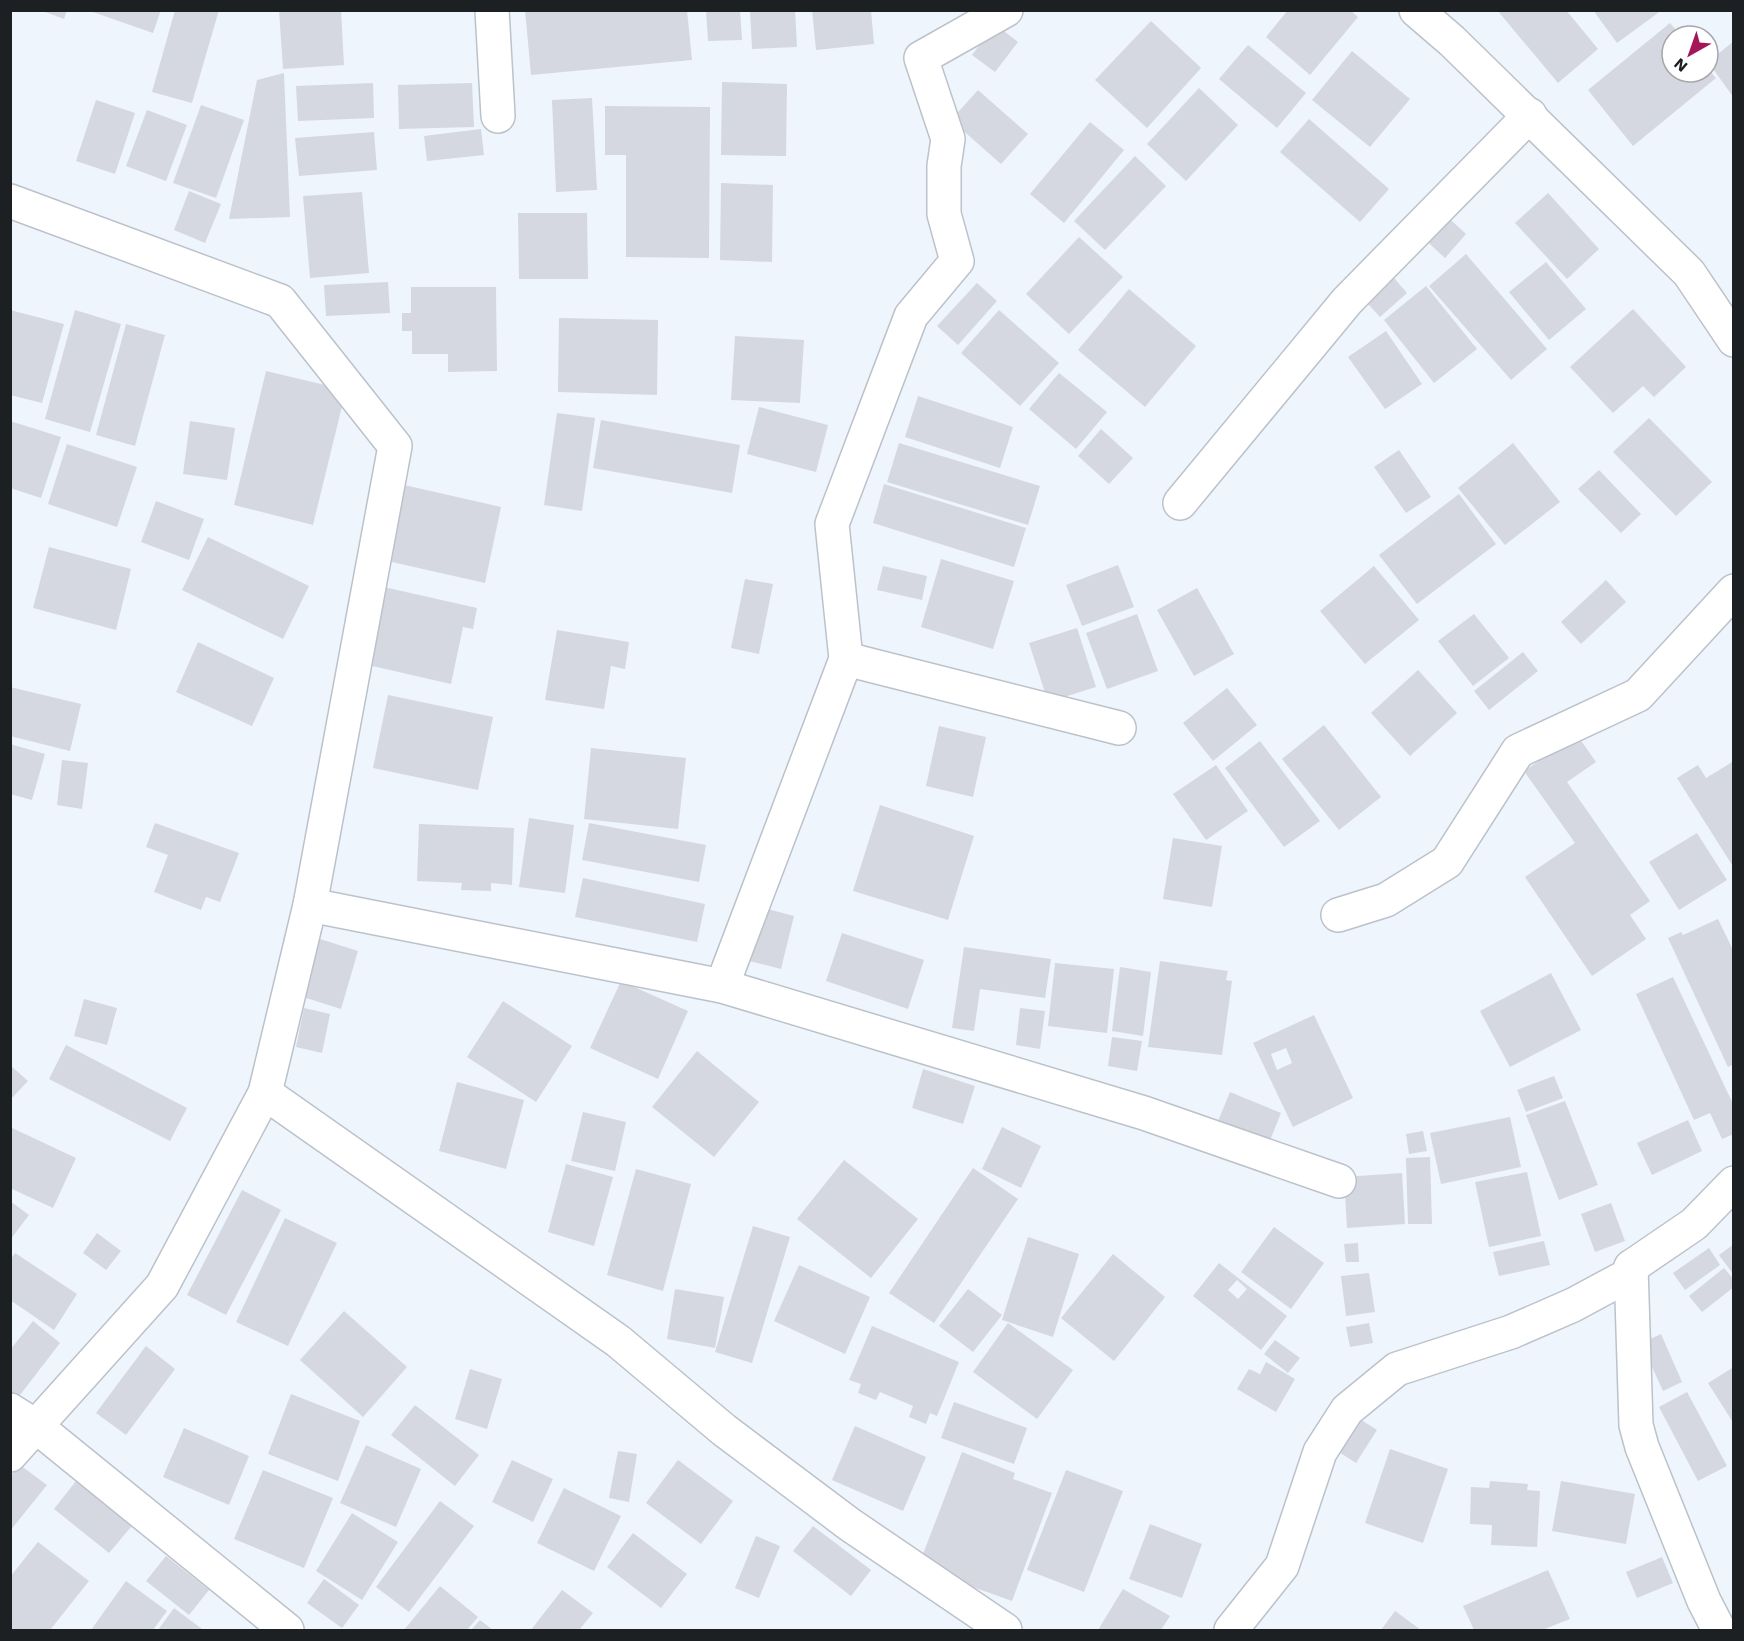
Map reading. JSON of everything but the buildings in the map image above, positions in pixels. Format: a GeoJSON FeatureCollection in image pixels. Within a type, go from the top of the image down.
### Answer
{"type":"FeatureCollection","features":[{"type":"Feature","properties":{"kind":"street"},"geometry":{"type":"LineString","coordinates":[[492,10],[498,116]]}},
{"type":"Feature","properties":{"kind":"street"},"geometry":{"type":"LineString","coordinates":[[722,986],[846,659],[832,524],[911,316],[957,261],[944,214],[944,166],[948,140],[921,58],[1006,10]]}},
{"type":"Feature","properties":{"kind":"street"},"geometry":{"type":"LineString","coordinates":[[1416,10],[1452,40],[1530,115],[1689,273],[1734,340]]}},
{"type":"Feature","properties":{"kind":"street"},"geometry":{"type":"LineString","coordinates":[[1180,503],[1347,301],[1530,115]]}},
{"type":"Feature","properties":{"kind":"street"},"geometry":{"type":"LineString","coordinates":[[10,201],[280,301],[395,446],[310,905],[265,1093],[162,1286],[24,1418],[10,1455]]}},
{"type":"Feature","properties":{"kind":"street"},"geometry":{"type":"LineString","coordinates":[[1338,915],[1386,900],[1447,862],[1518,751],[1638,695],[1734,591]]}},
{"type":"Feature","properties":{"kind":"street"},"geometry":{"type":"LineString","coordinates":[[846,659],[1119,728]]}},
{"type":"Feature","properties":{"kind":"street"},"geometry":{"type":"LineString","coordinates":[[310,905],[722,986],[1144,1113],[1339,1181]]}},
{"type":"Feature","properties":{"kind":"street"},"geometry":{"type":"LineString","coordinates":[[265,1093],[618,1341],[724,1430],[822,1504],[1005,1630]]}},
{"type":"Feature","properties":{"kind":"street"},"geometry":{"type":"LineString","coordinates":[[1231,1630],[1282,1566],[1320,1452],[1347,1410],[1397,1369],[1511,1332],[1627,1276],[1631,1267],[1694,1224],[1734,1183]]}},
{"type":"Feature","properties":{"kind":"street"},"geometry":{"type":"LineString","coordinates":[[1631,1267],[1636,1425],[1642,1447],[1695,1579],[1719,1630]]}},
{"type":"Feature","properties":{"kind":"street"},"geometry":{"type":"LineString","coordinates":[[24,1418],[287,1630]]}}]}
